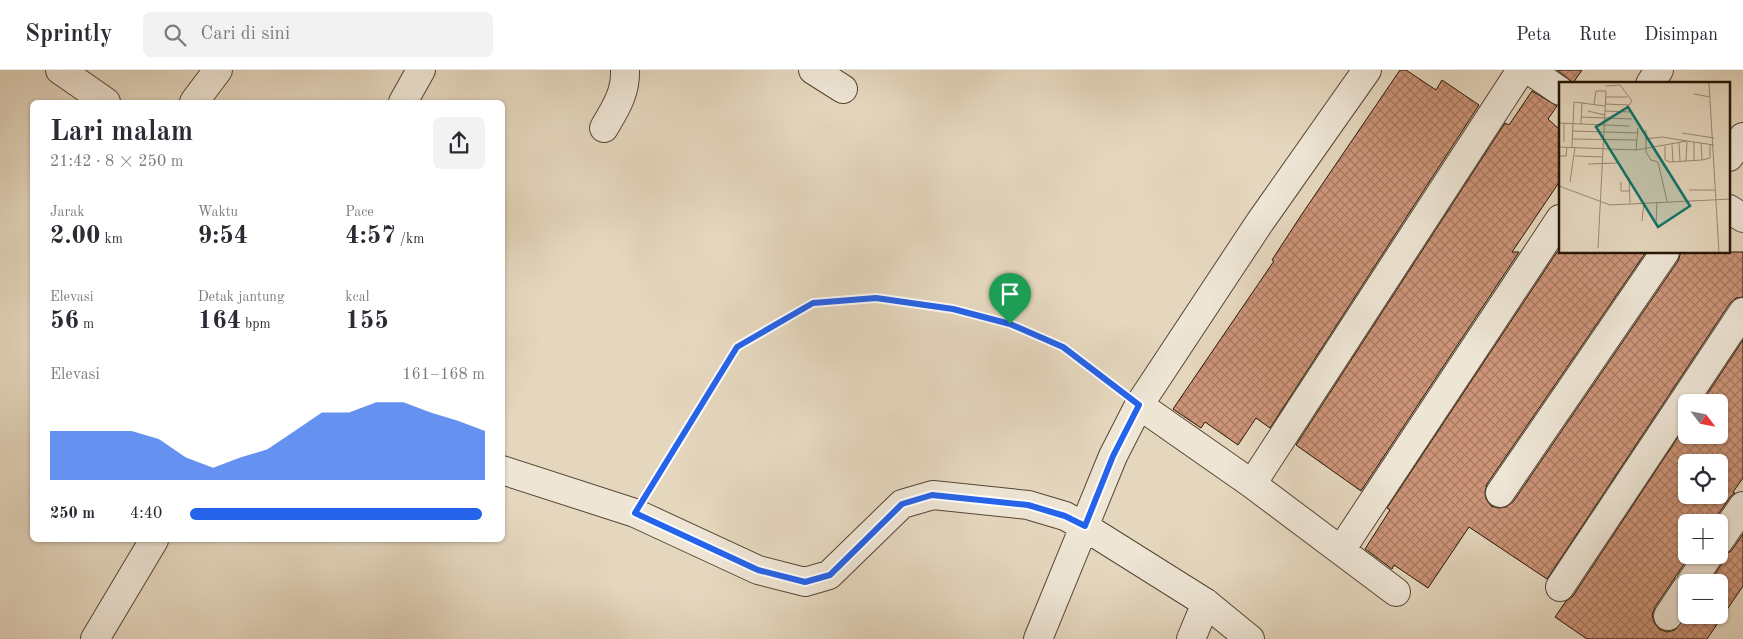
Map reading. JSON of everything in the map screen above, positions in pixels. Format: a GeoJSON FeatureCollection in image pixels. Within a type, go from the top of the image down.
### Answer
{"type":"FeatureCollection","features":[{"type":"Feature","properties":{"kind":"street"},"geometry":{"type":"LineString","coordinates":[[60,70],[103,100]]}},
{"type":"Feature","properties":{"kind":"street"},"geometry":{"type":"LineString","coordinates":[[196,100],[218,70]]}},
{"type":"Feature","properties":{"kind":"street"},"geometry":{"type":"LineString","coordinates":[[604,128],[621,100],[626,82],[626,70]]}},
{"type":"Feature","properties":{"kind":"street"},"geometry":{"type":"LineString","coordinates":[[813,70],[843,89]]}},
{"type":"Feature","properties":{"kind":"street"},"geometry":{"type":"LineString","coordinates":[[1038,639],[1113,456],[1139,405],[1260,222],[1367,70]]}},
{"type":"Feature","properties":{"kind":"street"},"geometry":{"type":"LineString","coordinates":[[1252,484],[1521,70]]}},
{"type":"Feature","properties":{"kind":"street"},"geometry":{"type":"LineString","coordinates":[[1530,70],[1559,90]]}},
{"type":"Feature","properties":{"kind":"street"},"geometry":{"type":"LineString","coordinates":[[1651,82],[1659,70]]}},
{"type":"Feature","properties":{"kind":"street"},"geometry":{"type":"LineString","coordinates":[[1730,156],[1743,137]]}},
{"type":"Feature","properties":{"kind":"street"},"geometry":{"type":"LineString","coordinates":[[1730,210],[1743,218]]}},
{"type":"Feature","properties":{"kind":"street"},"geometry":{"type":"LineString","coordinates":[[1342,550],[1559,221]]}},
{"type":"Feature","properties":{"kind":"street"},"geometry":{"type":"LineString","coordinates":[[1500,493],[1664,254]]}},
{"type":"Feature","properties":{"kind":"street"},"geometry":{"type":"LineString","coordinates":[[1560,587],[1743,312]]}},
{"type":"Feature","properties":{"kind":"street"},"geometry":{"type":"LineString","coordinates":[[1139,405],[1252,484],[1396,592]]}},
{"type":"Feature","properties":{"kind":"street"},"geometry":{"type":"LineString","coordinates":[[505,471],[635,513],[758,570],[805,582],[830,575],[902,504],[932,495],[1028,505],[1065,516],[1085,526],[1206,603],[1250,639]]}},
{"type":"Feature","properties":{"kind":"street"},"geometry":{"type":"LineString","coordinates":[[1728,528],[1743,506]]}},
{"type":"Feature","properties":{"kind":"street"},"geometry":{"type":"LineString","coordinates":[[95,639],[153,542]]}},
{"type":"Feature","properties":{"kind":"street"},"geometry":{"type":"LineString","coordinates":[[1668,616],[1678,601]]}},
{"type":"Feature","properties":{"kind":"street"},"geometry":{"type":"LineString","coordinates":[[1191,639],[1206,603]]}},
{"type":"Feature","properties":{"kind":"path"},"geometry":{"type":"LineString","coordinates":[[635,513],[737,347],[813,303],[876,298],[953,309],[1010,324],[1063,347],[1139,405]]}},
{"type":"Feature","properties":{"kind":"building"},"geometry":{"type":"Polygon","coordinates":[[[1400,70],[1406,70],[1436,90],[1442,80],[1479,105],[1270,428],[1256,418],[1238,445],[1205,422],[1201,428],[1173,409],[1274,261],[1272,260],[1302,214],[1400,70]]]}},
{"type":"Feature","properties":{"kind":"building"},"geometry":{"type":"Polygon","coordinates":[[[1557,70],[1582,70],[1572,82],[1557,70]]]}},
{"type":"Feature","properties":{"kind":"building"},"geometry":{"type":"Polygon","coordinates":[[[1532,91],[1557,106],[1548,119],[1559,129],[1559,182],[1512,252],[1519,252],[1361,491],[1296,445],[1505,123],[1509,125],[1532,91]]]}},
{"type":"Feature","properties":{"kind":"building"},"geometry":{"type":"Polygon","coordinates":[[[1557,252],[1559,254],[1645,254],[1487,484],[1485,491],[1486,499],[1491,506],[1498,508],[1506,507],[1513,502],[1678,261],[1680,254],[1730,254],[1730,252],[1743,252],[1743,297],[1736,298],[1730,303],[1547,579],[1469,527],[1428,588],[1394,565],[1392,569],[1365,549],[1390,510],[1387,508],[1557,252]]]}},
{"type":"Feature","properties":{"kind":"building"},"geometry":{"type":"Polygon","coordinates":[[[1743,340],[1743,478],[1733,492],[1735,493],[1728,500],[1728,454],[1678,454],[1678,504],[1725,504],[1718,514],[1678,514],[1678,564],[1684,564],[1655,607],[1652,615],[1659,629],[1667,632],[1675,630],[1680,624],[1717,624],[1707,639],[1587,639],[1555,617],[1566,601],[1573,596],[1678,437],[1678,444],[1728,444],[1728,394],[1707,394],[1743,340]]]}},
{"type":"Feature","properties":{"kind":"building"},"geometry":{"type":"Polygon","coordinates":[[[1743,534],[1743,586],[1728,608],[1728,574],[1715,574],[1722,564],[1728,564],[1728,553],[1743,534]]]}},
{"type":"Feature","properties":{"kind":"route"},"geometry":{"type":"LineString","coordinates":[[876,298],[953,309],[1010,324],[1063,347],[1139,405],[1113,456],[1085,526],[1065,516],[1028,505],[932,495],[902,504],[830,575],[805,582],[758,570],[635,513],[737,347],[813,303],[876,298]]}}]}
